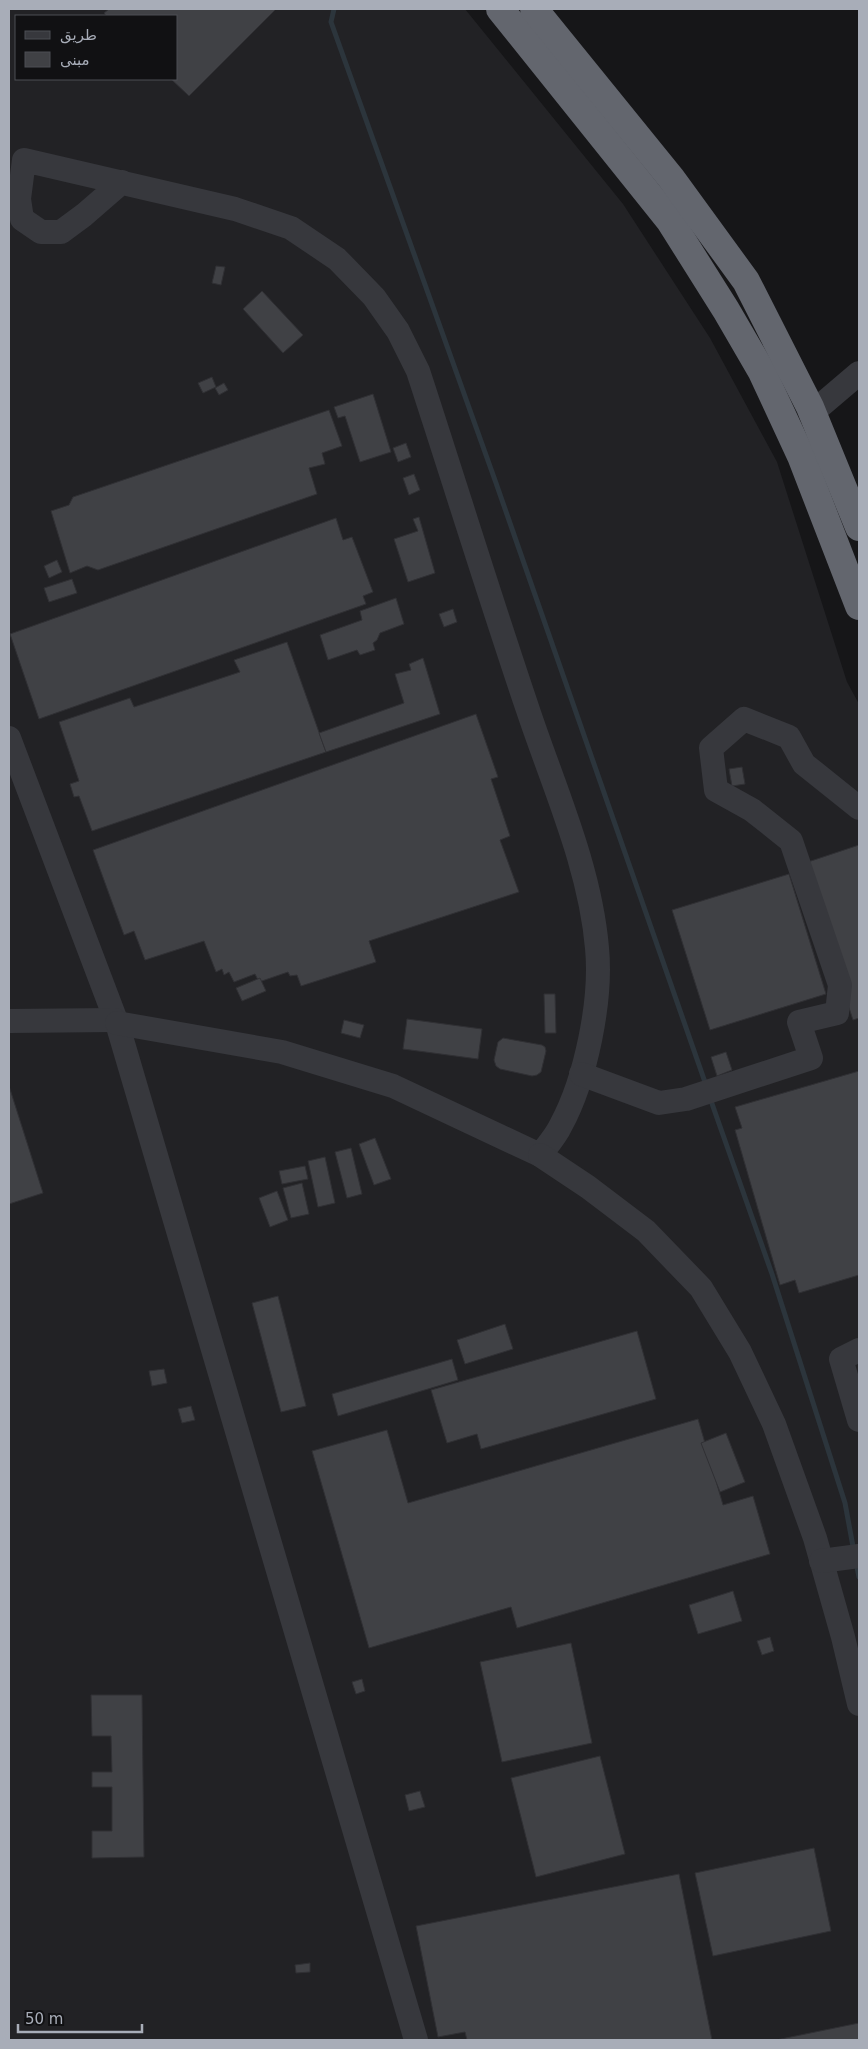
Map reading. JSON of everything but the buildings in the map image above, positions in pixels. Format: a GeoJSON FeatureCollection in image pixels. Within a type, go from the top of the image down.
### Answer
{"type":"FeatureCollection","features":[{"type":"Feature","properties":{"kind":"highway"},"geometry":{"type":"LineString","coordinates":[[500,9],[670,221],[726,310],[762,372],[801,456],[859,606]]}},
{"type":"Feature","properties":{"kind":"highway"},"geometry":{"type":"LineString","coordinates":[[534,9],[671,178],[746,281],[812,413],[859,527]]}},
{"type":"Feature","properties":{"kind":"street"},"geometry":{"type":"LineString","coordinates":[[122,182],[235,208],[290,228],[336,259],[374,297],[398,330],[418,371],[528,710],[570,829],[590,900],[597,950],[597,992],[590,1040],[578,1086],[561,1126],[540,1156]]}},
{"type":"Feature","properties":{"kind":"street"},"geometry":{"type":"LineString","coordinates":[[812,413],[859,373]]}},
{"type":"Feature","properties":{"kind":"street"},"geometry":{"type":"LineString","coordinates":[[581,1074],[659,1103],[686,1099],[811,1058],[799,1022],[837,1012],[840,985],[791,841],[752,810],[716,790],[711,748],[744,719],[789,737],[804,764],[859,808]]}},
{"type":"Feature","properties":{"kind":"street"},"geometry":{"type":"LineString","coordinates":[[9,738],[116,1021],[416,2040]]}},
{"type":"Feature","properties":{"kind":"street"},"geometry":{"type":"LineString","coordinates":[[9,1021],[116,1021],[282,1052],[394,1086],[540,1156],[588,1187],[646,1231],[701,1288],[740,1352],[774,1424],[815,1538],[843,1637],[859,1704]]}},
{"type":"Feature","properties":{"kind":"street"},"geometry":{"type":"LineString","coordinates":[[859,1350],[841,1359],[859,1420]]}},
{"type":"Feature","properties":{"kind":"street"},"geometry":{"type":"LineString","coordinates":[[821,1560],[859,1556]]}},
{"type":"Feature","properties":{"kind":"shaded area"},"geometry":{"type":"Polygon","coordinates":[[[9,9],[465,9],[623,204],[710,338],[777,462],[847,682],[859,704],[859,2040],[9,2040],[9,9]]]}},
{"type":"Feature","properties":{"kind":"waterway"},"geometry":{"type":"LineString","coordinates":[[334,9],[331,22],[496,483],[706,1085]]}},
{"type":"Feature","properties":{"kind":"waterway"},"geometry":{"type":"LineString","coordinates":[[710,1098],[772,1274],[845,1503],[854,1552]]}},
{"type":"Feature","properties":{"kind":"waterway"},"geometry":{"type":"LineString","coordinates":[[856,1562],[859,1577]]}}]}
